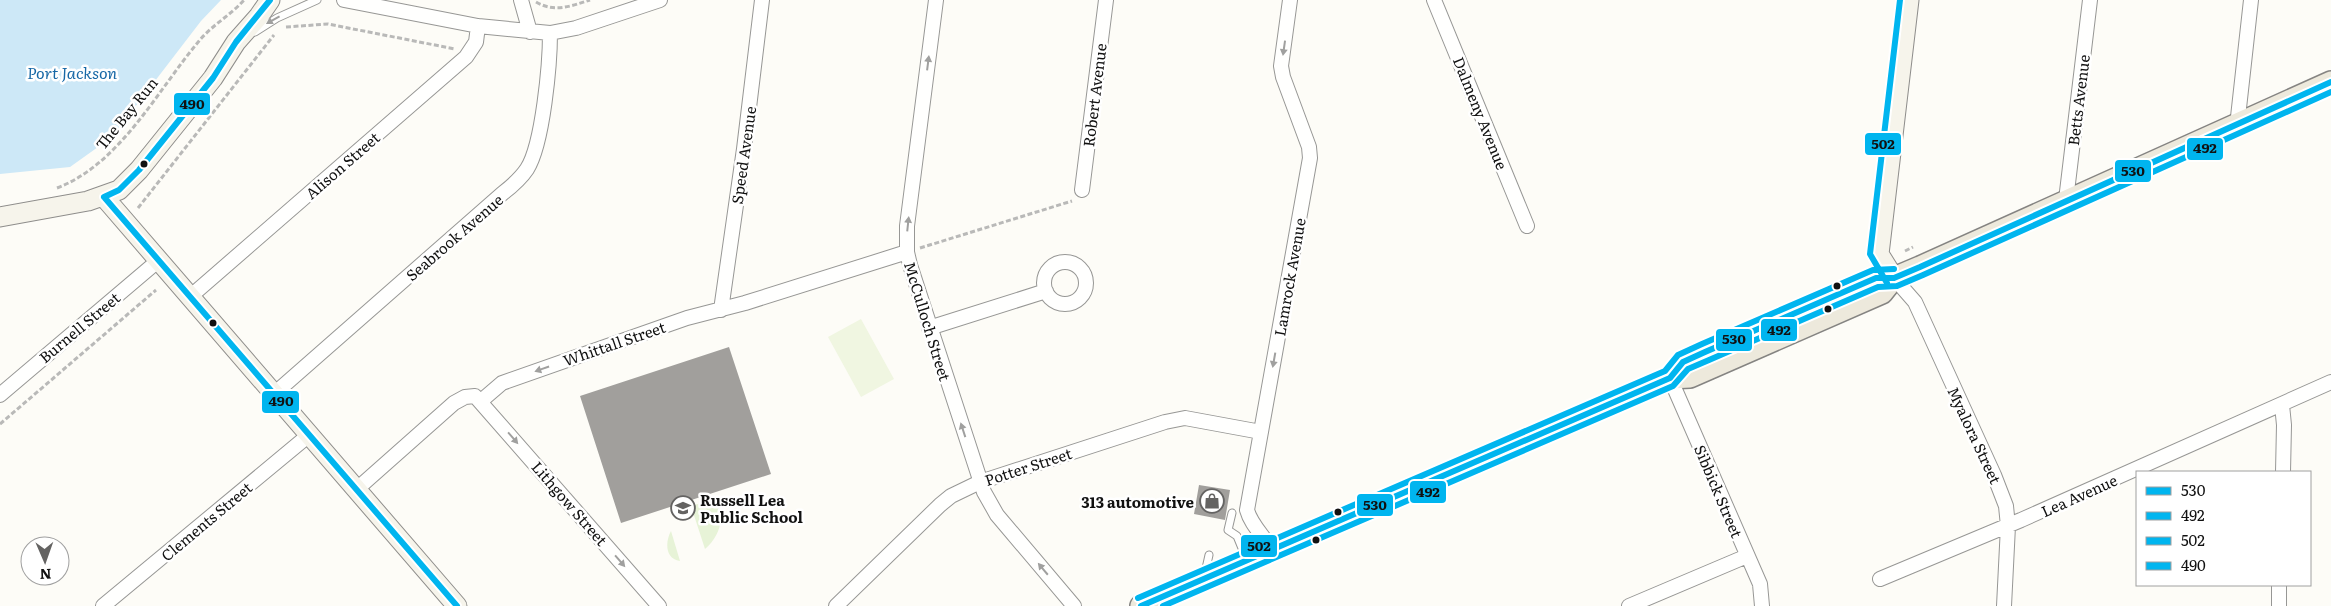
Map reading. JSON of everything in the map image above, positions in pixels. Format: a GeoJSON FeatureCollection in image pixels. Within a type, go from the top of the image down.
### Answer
{"type":"FeatureCollection","features":[{"type":"Feature","properties":{"kind":"main road"},"geometry":{"type":"LineString","coordinates":[[0,217],[104,197],[120,190],[139,170],[213,78],[270,0]]}},
{"type":"Feature","properties":{"kind":"main road"},"geometry":{"type":"LineString","coordinates":[[1894,278],[1879,254],[1909,0]]}},
{"type":"Feature","properties":{"kind":"main road"},"geometry":{"type":"LineString","coordinates":[[1141,606],[1670,378],[1683,362],[1690,358],[1876,278],[1894,278],[2066,200],[2237,126],[2331,82]]}},
{"type":"Feature","properties":{"kind":"main road"},"geometry":{"type":"LineString","coordinates":[[104,197],[457,606]]}},
{"type":"Feature","properties":{"kind":"street"},"geometry":{"type":"LineString","coordinates":[[344,0],[478,26],[550,33],[576,28],[660,0]]}},
{"type":"Feature","properties":{"kind":"street"},"geometry":{"type":"LineString","coordinates":[[520,0],[530,32]]}},
{"type":"Feature","properties":{"kind":"street","name":"Speed Avenue"},"geometry":{"type":"LineString","coordinates":[[721,310],[744,149],[762,0]]}},
{"type":"Feature","properties":{"kind":"street","name":"McCulloch Street"},"geometry":{"type":"LineString","coordinates":[[936,0],[907,226],[907,252],[929,328],[980,482],[997,515],[1074,606]]}},
{"type":"Feature","properties":{"kind":"street","name":"Robert Avenue"},"geometry":{"type":"LineString","coordinates":[[1082,190],[1106,0]]}},
{"type":"Feature","properties":{"kind":"street","name":"Lamrock Avenue"},"geometry":{"type":"LineString","coordinates":[[1272,550],[1264,536],[1251,521],[1247,510],[1310,158],[1309,147],[1283,77],[1281,66],[1290,0]]}},
{"type":"Feature","properties":{"kind":"street","name":"Dalmeny Avenue"},"geometry":{"type":"LineString","coordinates":[[1434,0],[1527,226]]}},
{"type":"Feature","properties":{"kind":"street","name":"Betts Avenue"},"geometry":{"type":"LineString","coordinates":[[2066,200],[2090,0]]}},
{"type":"Feature","properties":{"kind":"street"},"geometry":{"type":"LineString","coordinates":[[2237,126],[2251,0]]}},
{"type":"Feature","properties":{"kind":"street","name":"Alison Street"},"geometry":{"type":"LineString","coordinates":[[190,296],[466,57],[476,42],[478,26]]}},
{"type":"Feature","properties":{"kind":"street","name":"Seabrook Avenue"},"geometry":{"type":"LineString","coordinates":[[274,394],[503,194],[527,170],[538,143],[550,51],[550,33]]}},
{"type":"Feature","properties":{"kind":"street","name":"Whittall Street"},"geometry":{"type":"LineString","coordinates":[[481,401],[502,382],[687,318],[721,310],[907,252]]}},
{"type":"Feature","properties":{"kind":"street","name":"Burnell Street"},"geometry":{"type":"LineString","coordinates":[[0,395],[159,260]]}},
{"type":"Feature","properties":{"kind":"street","name":"Myalora Street"},"geometry":{"type":"LineString","coordinates":[[1894,278],[1915,302],[1994,475],[2006,506],[2008,526],[2004,606]]}},
{"type":"Feature","properties":{"kind":"street"},"geometry":{"type":"LineString","coordinates":[[929,328],[1046,291]]}},
{"type":"Feature","properties":{"kind":"street","name":"Sibbick Street"},"geometry":{"type":"LineString","coordinates":[[1670,378],[1760,584],[1762,606]]}},
{"type":"Feature","properties":{"kind":"street","name":"Lea Avenue"},"geometry":{"type":"LineString","coordinates":[[1880,579],[2008,526],[2331,382]]}},
{"type":"Feature","properties":{"kind":"street"},"geometry":{"type":"LineString","coordinates":[[357,488],[454,402],[470,396],[481,401]]}},
{"type":"Feature","properties":{"kind":"street","name":"Lithgow Street"},"geometry":{"type":"LineString","coordinates":[[481,401],[659,606]]}},
{"type":"Feature","properties":{"kind":"street"},"geometry":{"type":"LineString","coordinates":[[2282,405],[2284,425],[2283,471]]}},
{"type":"Feature","properties":{"kind":"street","name":"Potter Street"},"geometry":{"type":"LineString","coordinates":[[836,606],[940,505],[951,496],[980,482],[1165,422],[1185,418],[1261,432]]}},
{"type":"Feature","properties":{"kind":"street","name":"Clements Street"},"geometry":{"type":"LineString","coordinates":[[103,606],[309,435]]}},
{"type":"Feature","properties":{"kind":"street"},"geometry":{"type":"LineString","coordinates":[[1629,606],[1747,556]]}},
{"type":"Feature","properties":{"kind":"street"},"geometry":{"type":"LineString","coordinates":[[2279,586],[2279,606]]}},
{"type":"Feature","properties":{"kind":"lane"},"geometry":{"type":"LineString","coordinates":[[231,51],[265,25],[317,0]]}},
{"type":"Feature","properties":{"kind":"lane"},"geometry":{"type":"LineString","coordinates":[[1232,512],[1228,530],[1237,536],[1247,560]]}},
{"type":"Feature","properties":{"kind":"lane"},"geometry":{"type":"LineString","coordinates":[[1204,578],[1209,555]]}},
{"type":"Feature","properties":{"kind":"path","name":"The Bay Run"},"geometry":{"type":"LineString","coordinates":[[51,189],[80,178],[101,162],[118,145],[200,40],[244,0]]}},
{"type":"Feature","properties":{"kind":"path"},"geometry":{"type":"LineString","coordinates":[[536,2],[547,8],[557,9],[590,0]]}},
{"type":"Feature","properties":{"kind":"path"},"geometry":{"type":"LineString","coordinates":[[281,26],[328,24],[456,49]]}},
{"type":"Feature","properties":{"kind":"path"},"geometry":{"type":"LineString","coordinates":[[138,208],[276,32]]}},
{"type":"Feature","properties":{"kind":"path"},"geometry":{"type":"LineString","coordinates":[[907,252],[1073,201],[1082,190]]}},
{"type":"Feature","properties":{"kind":"path"},"geometry":{"type":"LineString","coordinates":[[1905,251],[1913,247]]}},
{"type":"Feature","properties":{"kind":"path","name":"Burnell Street"},"geometry":{"type":"LineString","coordinates":[[0,424],[156,290]]}},
{"type":"Feature","properties":{"kind":"green space"},"geometry":{"type":"Polygon","coordinates":[[[861,319],[894,379],[861,397],[828,337],[861,319]]]}},
{"type":"Feature","properties":{"kind":"green space"},"geometry":{"type":"Polygon","coordinates":[[[708,501],[718,507],[721,518],[719,530],[705,549],[691,506],[708,501]]]}},
{"type":"Feature","properties":{"kind":"green space"},"geometry":{"type":"Polygon","coordinates":[[[671,531],[680,561],[675,560],[669,554],[667,545],[671,531]]]}},
{"type":"Feature","properties":{"kind":"water","name":"Port Jackson"},"geometry":{"type":"Polygon","coordinates":[[[0,0],[221,0],[201,21],[112,137],[70,167],[0,174],[0,0]]]}},
{"type":"Feature","properties":{"kind":"building"},"geometry":{"type":"Polygon","coordinates":[[[729,347],[771,474],[621,523],[580,396],[729,347]]]}},
{"type":"Feature","properties":{"kind":"building","name":"313 automotive"},"geometry":{"type":"Polygon","coordinates":[[[1199,485],[1230,490],[1225,520],[1194,514],[1199,485]]]}},
{"type":"Feature","properties":{"kind":"transit line","name":"490"},"geometry":{"type":"LineString","coordinates":[[104,197],[119,190],[139,170],[213,78],[236,42],[270,0]]}},
{"type":"Feature","properties":{"kind":"transit line","name":"502"},"geometry":{"type":"LineString","coordinates":[[1887,283],[1870,254],[1900,0]]}},
{"type":"Feature","properties":{"kind":"transit line","name":"530"},"geometry":{"type":"LineString","coordinates":[[1141,606],[1670,378],[1683,362],[1705,352],[1876,278],[1894,278],[1920,267],[2331,82]]}},
{"type":"Feature","properties":{"kind":"transit line","name":"492"},"geometry":{"type":"LineString","coordinates":[[1163,606],[1673,386],[1688,369],[1878,287],[1897,286],[1923,275],[2331,92]]}},
{"type":"Feature","properties":{"kind":"transit line","name":"490"},"geometry":{"type":"LineString","coordinates":[[104,197],[457,606]]}},
{"type":"Feature","properties":{"kind":"transit line","name":"502"},"geometry":{"type":"LineString","coordinates":[[1138,598],[1665,371],[1678,355],[1702,344],[1873,270],[1894,269]]}},
{"type":"Feature","properties":{"kind":"place","name":"313 automotive"},"geometry":{"type":"Point","coordinates":[1212,501]}},
{"type":"Feature","properties":{"kind":"place","name":"Russell Lea Public School"},"geometry":{"type":"Point","coordinates":[683,508]}}]}
